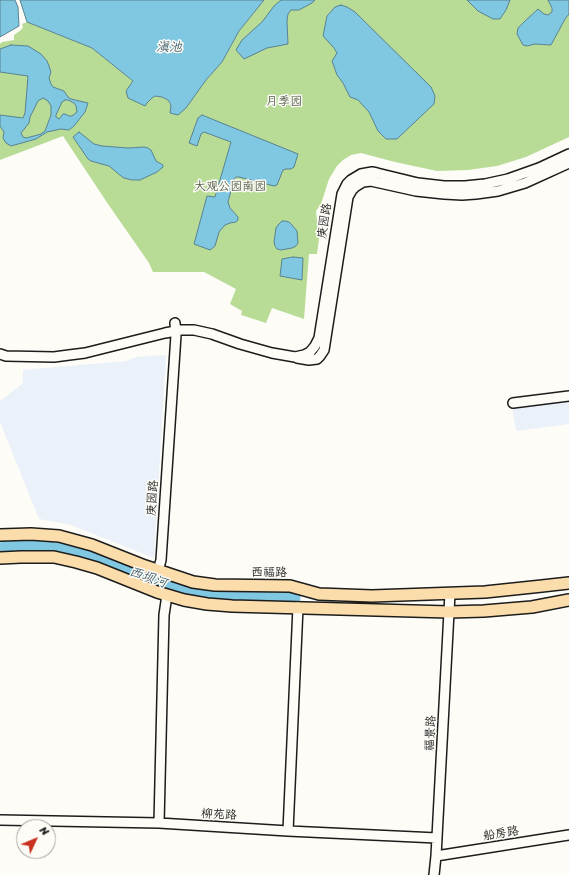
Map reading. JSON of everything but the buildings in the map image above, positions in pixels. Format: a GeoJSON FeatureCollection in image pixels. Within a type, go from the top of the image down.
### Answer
{"type":"FeatureCollection","features":[{"type":"Feature","properties":{"kind":"main road","name":"西福路"},"geometry":{"type":"LineString","coordinates":[[0,535],[31,534],[59,536],[92,545],[158,571],[192,582],[222,585],[290,586],[319,594],[372,596],[485,592],[569,583]]}},
{"type":"Feature","properties":{"kind":"main road"},"geometry":{"type":"LineString","coordinates":[[0,558],[22,556],[54,557],[96,568],[157,592],[184,600],[232,606],[449,612],[532,607],[569,600]]}},
{"type":"Feature","properties":{"kind":"street","name":"庚园路"},"geometry":{"type":"LineString","coordinates":[[295,357],[310,352],[319,338],[342,194],[344,188],[351,180],[361,174],[372,172],[418,183],[444,186],[484,184],[508,179],[526,173],[569,154]]}},
{"type":"Feature","properties":{"kind":"street"},"geometry":{"type":"LineString","coordinates":[[0,354],[6,356],[54,357],[85,353],[175,327],[212,334],[272,353],[309,360],[317,359],[324,350],[348,197],[355,187],[363,182],[371,181],[423,192],[476,194],[525,183],[569,163]]}},
{"type":"Feature","properties":{"kind":"street","name":"庚园路"},"geometry":{"type":"LineString","coordinates":[[158,571],[161,560],[175,327]]}},
{"type":"Feature","properties":{"kind":"street"},"geometry":{"type":"LineString","coordinates":[[513,403],[569,396]]}},
{"type":"Feature","properties":{"kind":"street","name":"福景路"},"geometry":{"type":"LineString","coordinates":[[434,875],[450,593]]}},
{"type":"Feature","properties":{"kind":"street"},"geometry":{"type":"LineString","coordinates":[[159,823],[164,615],[167,595]]}},
{"type":"Feature","properties":{"kind":"street"},"geometry":{"type":"LineString","coordinates":[[288,831],[298,607]]}},
{"type":"Feature","properties":{"kind":"street","name":"柳苑路"},"geometry":{"type":"LineString","coordinates":[[0,820],[159,823],[437,838]]}},
{"type":"Feature","properties":{"kind":"street","name":"船房路"},"geometry":{"type":"LineString","coordinates":[[436,856],[569,835]]}},
{"type":"Feature","properties":{"kind":"shaded area"},"geometry":{"type":"Polygon","coordinates":[[[166,355],[154,558],[71,525],[39,519],[0,422],[0,401],[23,383],[23,370],[126,361],[137,357],[166,355]]]}},
{"type":"Feature","properties":{"kind":"shaded area"},"geometry":{"type":"Polygon","coordinates":[[[569,400],[569,424],[516,431],[512,407],[569,400]]]}},
{"type":"Feature","properties":{"kind":"green space","name":"大观公园南园"},"geometry":{"type":"Polygon","coordinates":[[[264,0],[569,0],[569,137],[526,157],[497,166],[468,170],[437,171],[361,153],[351,155],[337,166],[329,179],[321,204],[316,211],[319,239],[317,254],[309,254],[304,319],[272,308],[266,323],[241,315],[242,311],[230,304],[236,289],[204,272],[153,272],[149,263],[63,136],[0,160],[0,44],[2,42],[14,40],[14,35],[23,27],[22,24],[27,22],[92,48],[133,81],[127,91],[147,103],[155,96],[162,97],[168,100],[171,106],[206,80],[222,62],[239,31],[264,0]]]}},
{"type":"Feature","properties":{"kind":"water"},"geometry":{"type":"Polygon","coordinates":[[[0,0],[15,0],[18,7],[19,26],[0,37],[0,0]]]}},
{"type":"Feature","properties":{"kind":"water","name":"滇池"},"geometry":{"type":"Polygon","coordinates":[[[20,0],[264,0],[239,31],[222,62],[206,80],[186,108],[178,115],[170,113],[170,103],[162,97],[155,96],[145,106],[128,98],[126,91],[133,81],[92,48],[27,22],[20,0]]]}},
{"type":"Feature","properties":{"kind":"water"},"geometry":{"type":"Polygon","coordinates":[[[281,0],[315,0],[299,10],[291,10],[288,14],[288,44],[267,48],[244,59],[236,50],[242,40],[262,22],[274,6],[281,0]]]}},
{"type":"Feature","properties":{"kind":"water"},"geometry":{"type":"Polygon","coordinates":[[[467,0],[510,0],[500,19],[493,19],[478,11],[467,0]]]}},
{"type":"Feature","properties":{"kind":"water"},"geometry":{"type":"Polygon","coordinates":[[[548,0],[569,0],[569,14],[551,45],[523,45],[517,34],[518,28],[538,9],[544,14],[548,15],[552,12],[552,8],[548,0]]]}},
{"type":"Feature","properties":{"kind":"water"},"geometry":{"type":"Polygon","coordinates":[[[341,5],[355,12],[431,87],[435,96],[434,104],[397,139],[386,139],[378,131],[369,112],[358,100],[350,97],[337,75],[332,61],[337,53],[323,36],[327,16],[335,7],[341,5]]]}},
{"type":"Feature","properties":{"kind":"water"},"geometry":{"type":"Polygon","coordinates":[[[11,45],[28,46],[41,54],[49,66],[51,72],[49,78],[53,87],[64,91],[71,99],[88,103],[85,112],[74,126],[69,130],[61,129],[47,132],[36,139],[11,146],[6,143],[3,138],[4,132],[0,126],[0,115],[23,118],[25,113],[28,76],[0,72],[0,49],[11,45]],[[43,98],[38,101],[30,117],[29,123],[21,133],[23,137],[26,138],[34,136],[45,131],[51,115],[51,106],[48,101],[43,98]],[[65,100],[62,102],[56,115],[59,119],[63,114],[72,116],[77,112],[74,103],[65,100]]]}},
{"type":"Feature","properties":{"kind":"water"},"geometry":{"type":"Polygon","coordinates":[[[202,115],[298,154],[294,167],[283,170],[277,185],[274,186],[239,177],[234,179],[228,202],[230,208],[238,217],[238,220],[225,225],[219,232],[215,246],[210,250],[194,244],[207,196],[215,197],[231,142],[204,132],[201,134],[197,146],[189,143],[198,118],[202,115]]]}},
{"type":"Feature","properties":{"kind":"water"},"geometry":{"type":"Polygon","coordinates":[[[79,132],[94,144],[102,146],[148,148],[151,150],[156,161],[163,165],[163,167],[157,172],[140,180],[124,178],[109,166],[88,159],[73,137],[79,132]]]}},
{"type":"Feature","properties":{"kind":"water"},"geometry":{"type":"Polygon","coordinates":[[[282,221],[289,222],[297,231],[298,243],[292,248],[281,250],[277,249],[274,242],[276,228],[282,221]]]}},
{"type":"Feature","properties":{"kind":"water"},"geometry":{"type":"Polygon","coordinates":[[[293,257],[303,258],[302,280],[280,276],[282,259],[293,257]]]}},
{"type":"Feature","properties":{"kind":"waterway","name":"西坝河"},"geometry":{"type":"LineString","coordinates":[[5,547],[39,546],[91,556],[164,585],[188,592],[217,596],[294,598]]}},
{"type":"Feature","properties":{"kind":"park label","name":"月季园"},"geometry":{"type":"Point","coordinates":[284,102]}}]}
